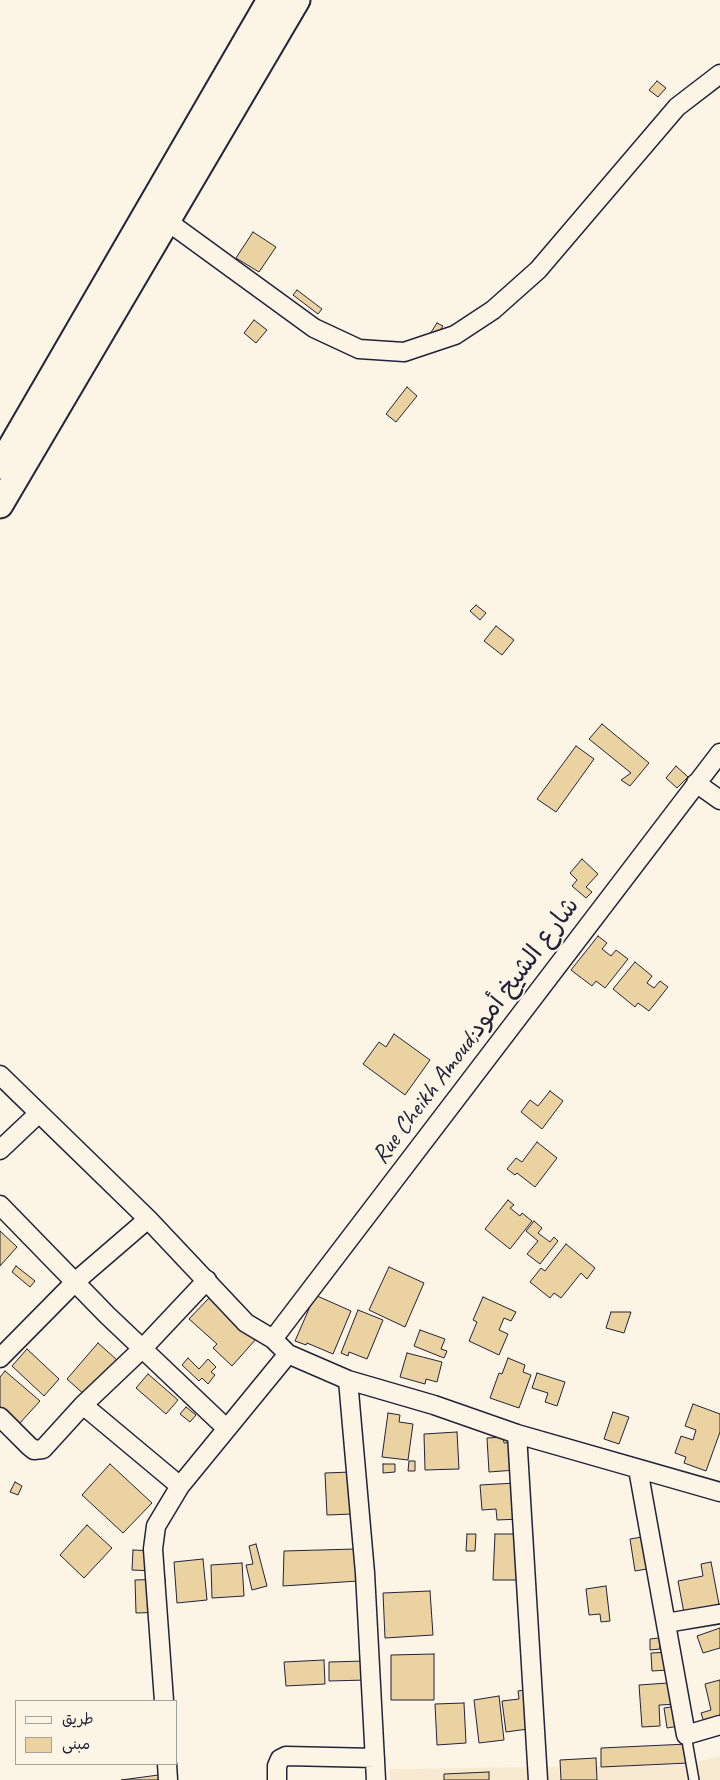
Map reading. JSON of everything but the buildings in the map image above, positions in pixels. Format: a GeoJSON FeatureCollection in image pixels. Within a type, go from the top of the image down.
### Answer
{"type":"FeatureCollection","features":[{"type":"Feature","properties":{"kind":"street"},"geometry":{"type":"LineString","coordinates":[[0,466],[270,0]]}},
{"type":"Feature","properties":{"kind":"street"},"geometry":{"type":"LineString","coordinates":[[0,505],[298,0]]}},
{"type":"Feature","properties":{"kind":"street"},"geometry":{"type":"LineString","coordinates":[[167,221],[314,328],[359,349],[404,352],[455,335],[493,310],[538,270],[678,107],[720,74]]}},
{"type":"Feature","properties":{"kind":"street","name":"Rue Cheikh Amoud;شارع الشيخ أمود"},"geometry":{"type":"LineString","coordinates":[[273,1339],[720,753]]}},
{"type":"Feature","properties":{"kind":"street"},"geometry":{"type":"LineString","coordinates":[[696,783],[720,800]]}},
{"type":"Feature","properties":{"kind":"street"},"geometry":{"type":"LineString","coordinates":[[0,1075],[148,1219],[207,1280],[246,1324],[273,1339],[288,1354],[348,1380],[434,1405],[517,1434],[720,1492]]}},
{"type":"Feature","properties":{"kind":"street"},"geometry":{"type":"LineString","coordinates":[[0,1150],[38,1114]]}},
{"type":"Feature","properties":{"kind":"street"},"geometry":{"type":"LineString","coordinates":[[0,1205],[107,1315],[226,1428]]}},
{"type":"Feature","properties":{"kind":"street"},"geometry":{"type":"LineString","coordinates":[[0,1358],[76,1281],[148,1219]]}},
{"type":"Feature","properties":{"kind":"street"},"geometry":{"type":"LineString","coordinates":[[0,1417],[29,1446],[39,1450],[43,1449],[83,1405],[143,1348],[207,1280]]}},
{"type":"Feature","properties":{"kind":"street"},"geometry":{"type":"LineString","coordinates":[[164,1700],[153,1549],[156,1526],[180,1486],[288,1354]]}},
{"type":"Feature","properties":{"kind":"street"},"geometry":{"type":"LineString","coordinates":[[348,1380],[365,1573],[376,1780]]}},
{"type":"Feature","properties":{"kind":"street"},"geometry":{"type":"LineString","coordinates":[[83,1405],[180,1486]]}},
{"type":"Feature","properties":{"kind":"street"},"geometry":{"type":"LineString","coordinates":[[517,1434],[538,1780]]}},
{"type":"Feature","properties":{"kind":"street"},"geometry":{"type":"LineString","coordinates":[[638,1469],[686,1735],[720,1725]]}},
{"type":"Feature","properties":{"kind":"street"},"geometry":{"type":"LineString","coordinates":[[666,1623],[720,1614]]}},
{"type":"Feature","properties":{"kind":"street"},"geometry":{"type":"LineString","coordinates":[[277,1780],[277,1766],[280,1759],[286,1756],[375,1758]]}},
{"type":"Feature","properties":{"kind":"street"},"geometry":{"type":"LineString","coordinates":[[167,1765],[168,1780]]}},
{"type":"Feature","properties":{"kind":"lane"},"geometry":{"type":"LineString","coordinates":[[686,1735],[694,1780]]}},
{"type":"Feature","properties":{"kind":"shaded area"},"geometry":{"type":"Polygon","coordinates":[[[720,1756],[720,1780],[390,1780],[390,1769],[686,1765],[720,1756]]]}}]}
